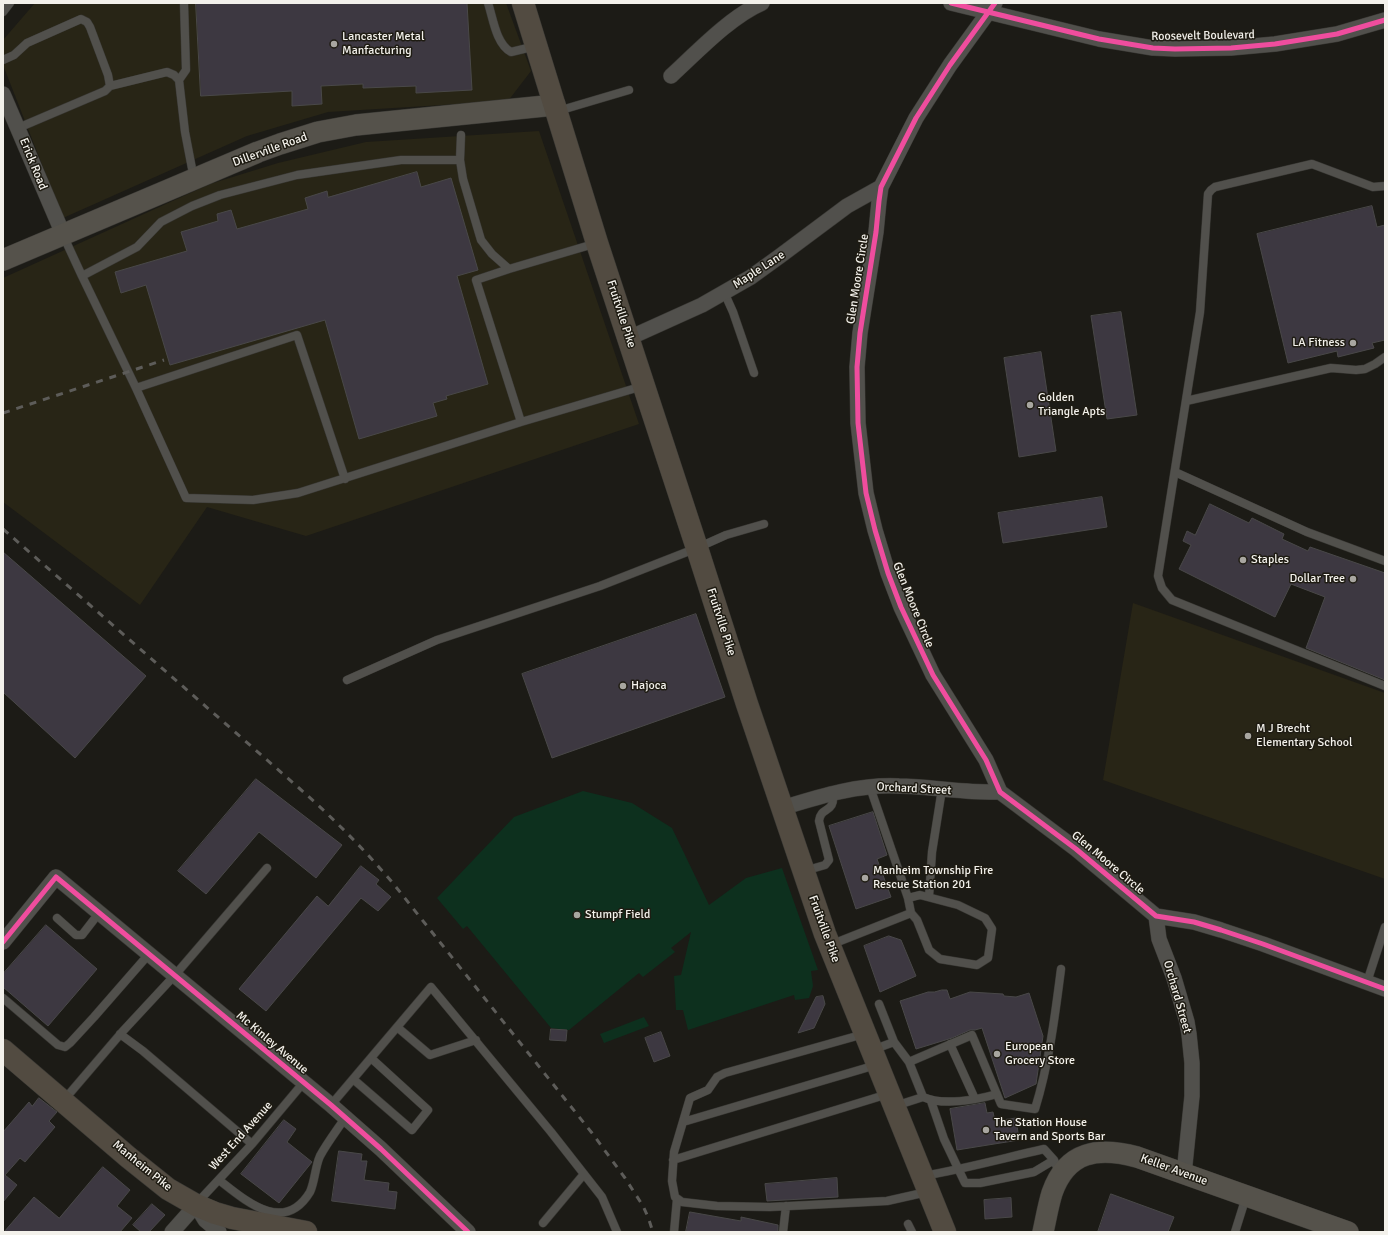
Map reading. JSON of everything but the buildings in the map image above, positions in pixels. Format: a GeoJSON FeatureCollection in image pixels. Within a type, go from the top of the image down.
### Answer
{"type":"FeatureCollection","features":[{"type":"Feature","properties":{"kind":"main road","name":"Fruitville Pike"},"geometry":{"type":"LineString","coordinates":[[523,3],[597,243],[747,704],[829,945],[945,1232]]}},
{"type":"Feature","properties":{"kind":"main road","name":"Dillerville Road"},"geometry":{"type":"LineString","coordinates":[[3,260],[280,144],[326,131],[386,121],[556,108]]}},
{"type":"Feature","properties":{"kind":"main road","name":"Manheim Pike"},"geometry":{"type":"LineString","coordinates":[[3,1050],[168,1189],[196,1205],[215,1213],[232,1218],[306,1232]]}},
{"type":"Feature","properties":{"kind":"main road","name":"Keller Avenue"},"geometry":{"type":"LineString","coordinates":[[1043,1232],[1057,1169],[1064,1170],[1074,1161],[1095,1152],[1111,1152],[1137,1157],[1247,1196],[1323,1228],[1348,1232]]}},
{"type":"Feature","properties":{"kind":"street"},"geometry":{"type":"LineString","coordinates":[[671,76],[738,18],[762,3]]}},
{"type":"Feature","properties":{"kind":"street","name":"Roosevelt Boulevard"},"geometry":{"type":"LineString","coordinates":[[951,3],[991,7],[1099,39],[1153,48],[1175,49],[1231,48],[1275,44],[1337,34],[1385,20]]}},
{"type":"Feature","properties":{"kind":"street","name":"Glen Moore Circle"},"geometry":{"type":"LineString","coordinates":[[991,7],[950,65],[916,118],[881,187],[878,201],[876,232],[862,318],[857,366],[858,423],[866,494],[888,573],[910,628],[933,675],[986,760],[1000,792],[1076,849],[1156,916]]}},
{"type":"Feature","properties":{"kind":"street","name":"Erick Road"},"geometry":{"type":"LineString","coordinates":[[4,100],[18,128],[63,234]]}},
{"type":"Feature","properties":{"kind":"street","name":"Maple Lane"},"geometry":{"type":"LineString","coordinates":[[629,338],[702,305],[751,277],[847,206],[881,187]]}},
{"type":"Feature","properties":{"kind":"street","name":"Orchard Street"},"geometry":{"type":"LineString","coordinates":[[782,808],[833,793],[870,787],[899,786],[967,792],[1000,792]]}},
{"type":"Feature","properties":{"kind":"street","name":"Mc Kinley Avenue"},"geometry":{"type":"LineString","coordinates":[[3,942],[56,877],[331,1105],[381,1149],[468,1232]]}},
{"type":"Feature","properties":{"kind":"street"},"geometry":{"type":"LineString","coordinates":[[1156,916],[1194,922],[1221,930],[1385,989]]}},
{"type":"Feature","properties":{"kind":"street","name":"Orchard Street"},"geometry":{"type":"LineString","coordinates":[[1156,916],[1160,939],[1174,978],[1189,1034],[1192,1063],[1192,1096],[1184,1174]]}},
{"type":"Feature","properties":{"kind":"street"},"geometry":{"type":"LineString","coordinates":[[172,1232],[196,1205],[205,1220],[219,1232]]}},
{"type":"Feature","properties":{"kind":"lane"},"geometry":{"type":"LineString","coordinates":[[179,80],[186,70],[184,3]]}},
{"type":"Feature","properties":{"kind":"lane"},"geometry":{"type":"LineString","coordinates":[[488,3],[500,42],[504,47],[511,52],[537,46]]}},
{"type":"Feature","properties":{"kind":"lane"},"geometry":{"type":"LineString","coordinates":[[3,60],[14,55],[27,43],[81,19],[87,22],[90,27],[108,75],[110,86]]}},
{"type":"Feature","properties":{"kind":"lane"},"geometry":{"type":"LineString","coordinates":[[18,128],[104,91],[110,86],[167,72],[174,75],[179,80],[185,132],[194,180]]}},
{"type":"Feature","properties":{"kind":"lane"},"geometry":{"type":"LineString","coordinates":[[556,108],[629,90]]}},
{"type":"Feature","properties":{"kind":"lane"},"geometry":{"type":"LineString","coordinates":[[461,135],[460,160],[463,179],[481,240],[492,254],[509,269]]}},
{"type":"Feature","properties":{"kind":"lane"},"geometry":{"type":"LineString","coordinates":[[82,276],[137,247],[161,222],[192,206],[220,195],[305,174],[401,160],[460,160]]}},
{"type":"Feature","properties":{"kind":"lane"},"geometry":{"type":"LineString","coordinates":[[1385,186],[1374,187],[1312,164],[1215,187],[1208,194],[1200,312],[1158,576],[1159,582],[1166,594],[1172,600],[1385,686]]}},
{"type":"Feature","properties":{"kind":"lane"},"geometry":{"type":"LineString","coordinates":[[63,234],[186,498],[252,500],[298,493],[521,422],[644,385]]}},
{"type":"Feature","properties":{"kind":"lane"},"geometry":{"type":"LineString","coordinates":[[521,422],[476,280],[597,243]]}},
{"type":"Feature","properties":{"kind":"lane"},"geometry":{"type":"LineString","coordinates":[[724,292],[733,312],[754,373]]}},
{"type":"Feature","properties":{"kind":"lane"},"geometry":{"type":"LineString","coordinates":[[136,388],[296,335],[345,479]]}},
{"type":"Feature","properties":{"kind":"lane"},"geometry":{"type":"LineString","coordinates":[[1186,402],[1331,368],[1356,370],[1365,369],[1385,357]]}},
{"type":"Feature","properties":{"kind":"lane"},"geometry":{"type":"LineString","coordinates":[[1175,472],[1308,532],[1385,561]]}},
{"type":"Feature","properties":{"kind":"lane"},"geometry":{"type":"LineString","coordinates":[[346,680],[437,640],[600,586],[697,548],[726,534],[764,524]]}},
{"type":"Feature","properties":{"kind":"lane"},"geometry":{"type":"LineString","coordinates":[[870,787],[908,898],[910,913],[917,920],[929,950],[940,959],[977,965],[988,958],[992,929],[985,918],[958,905],[929,897],[920,895],[908,898]]}},
{"type":"Feature","properties":{"kind":"lane"},"geometry":{"type":"LineString","coordinates":[[929,897],[932,852],[942,789]]}},
{"type":"Feature","properties":{"kind":"lane"},"geometry":{"type":"LineString","coordinates":[[804,871],[825,865],[829,860],[819,818],[823,812],[833,805],[833,793]]}},
{"type":"Feature","properties":{"kind":"lane"},"geometry":{"type":"LineString","coordinates":[[64,1101],[120,1034],[175,975],[267,868]]}},
{"type":"Feature","properties":{"kind":"lane"},"geometry":{"type":"LineString","coordinates":[[57,918],[76,935],[82,935],[99,913]]}},
{"type":"Feature","properties":{"kind":"lane"},"geometry":{"type":"LineString","coordinates":[[829,945],[910,913]]}},
{"type":"Feature","properties":{"kind":"lane"},"geometry":{"type":"LineString","coordinates":[[1366,982],[1385,927]]}},
{"type":"Feature","properties":{"kind":"lane"},"geometry":{"type":"LineString","coordinates":[[3,998],[58,1045],[65,1047],[94,1017],[148,954]]}},
{"type":"Feature","properties":{"kind":"lane"},"geometry":{"type":"LineString","coordinates":[[909,1062],[972,1035],[1001,1104],[1035,1109],[1043,1082],[1057,1003],[1061,969]]}},
{"type":"Feature","properties":{"kind":"lane"},"geometry":{"type":"LineString","coordinates":[[331,1105],[431,987],[552,1132],[602,1197],[617,1232]]}},
{"type":"Feature","properties":{"kind":"lane"},"geometry":{"type":"LineString","coordinates":[[879,1004],[894,1042],[909,1062],[923,1097]]}},
{"type":"Feature","properties":{"kind":"lane"},"geometry":{"type":"LineString","coordinates":[[397,1027],[430,1055],[476,1040]]}},
{"type":"Feature","properties":{"kind":"lane"},"geometry":{"type":"LineString","coordinates":[[120,1034],[143,1051],[252,1144]]}},
{"type":"Feature","properties":{"kind":"lane"},"geometry":{"type":"LineString","coordinates":[[683,1122],[832,1078],[871,1050],[894,1042]]}},
{"type":"Feature","properties":{"kind":"lane"},"geometry":{"type":"LineString","coordinates":[[950,1044],[975,1099]]}},
{"type":"Feature","properties":{"kind":"lane"},"geometry":{"type":"LineString","coordinates":[[871,1050],[811,1049],[717,1077],[708,1090],[690,1098],[674,1152],[672,1181],[674,1197],[682,1202],[717,1206],[770,1207],[887,1201],[958,1170],[976,1164],[1044,1149],[1057,1169],[980,1183],[965,1183],[958,1170],[944,1139],[931,1101]]}},
{"type":"Feature","properties":{"kind":"lane"},"geometry":{"type":"LineString","coordinates":[[353,1079],[412,1130],[428,1110],[371,1058]]}},
{"type":"Feature","properties":{"kind":"lane","name":"West End Avenue"},"geometry":{"type":"LineString","coordinates":[[196,1205],[252,1144],[304,1082]]}},
{"type":"Feature","properties":{"kind":"lane"},"geometry":{"type":"LineString","coordinates":[[673,1160],[891,1100],[923,1097],[931,1101],[948,1101],[975,1099],[997,1094]]}},
{"type":"Feature","properties":{"kind":"lane"},"geometry":{"type":"LineString","coordinates":[[219,1180],[251,1205],[264,1211],[279,1214],[290,1213],[299,1206],[310,1191],[320,1157],[345,1118]]}},
{"type":"Feature","properties":{"kind":"lane"},"geometry":{"type":"LineString","coordinates":[[543,1223],[584,1174]]}},
{"type":"Feature","properties":{"kind":"lane"},"geometry":{"type":"LineString","coordinates":[[1235,1232],[1247,1196]]}},
{"type":"Feature","properties":{"kind":"lane"},"geometry":{"type":"LineString","coordinates":[[674,1232],[677,1199]]}},
{"type":"Feature","properties":{"kind":"lane"},"geometry":{"type":"LineString","coordinates":[[783,1232],[786,1206]]}},
{"type":"Feature","properties":{"kind":"lane"},"geometry":{"type":"LineString","coordinates":[[908,1224],[912,1232]]}},
{"type":"Feature","properties":{"kind":"shaded area"},"geometry":{"type":"Polygon","coordinates":[[[35,3],[506,3],[531,71],[508,101],[328,112],[247,136],[63,218],[3,65],[3,40],[35,3]]]}},
{"type":"Feature","properties":{"kind":"shaded area"},"geometry":{"type":"Polygon","coordinates":[[[539,131],[639,424],[306,536],[207,507],[140,605],[3,502],[3,278],[210,184],[278,163],[366,142],[539,131]]]}},
{"type":"Feature","properties":{"kind":"shaded area","name":"M J Brecht Elementary School"},"geometry":{"type":"Polygon","coordinates":[[[1133,603],[1385,693],[1385,879],[1103,780],[1133,603]]]}},
{"type":"Feature","properties":{"kind":"green space","name":"Stumpf Field"},"geometry":{"type":"Polygon","coordinates":[[[583,791],[632,803],[672,828],[709,905],[746,878],[782,868],[818,970],[811,971],[813,986],[809,998],[795,1000],[794,995],[688,1030],[683,1010],[676,1010],[674,976],[681,975],[691,932],[671,948],[675,952],[643,977],[639,973],[569,1030],[551,1028],[467,926],[463,929],[437,898],[514,817],[583,791]]]}},
{"type":"Feature","properties":{"kind":"green space"},"geometry":{"type":"Polygon","coordinates":[[[644,1017],[649,1026],[604,1043],[600,1034],[644,1017]]]}},
{"type":"Feature","properties":{"kind":"railway"},"geometry":{"type":"LineString","coordinates":[[3,413],[164,360]]}},
{"type":"Feature","properties":{"kind":"railway"},"geometry":{"type":"LineString","coordinates":[[3,529],[311,799],[370,857],[392,882],[592,1133],[625,1178],[643,1206],[653,1232]]}},
{"type":"Feature","properties":{"kind":"cycle path"},"geometry":{"type":"LineString","coordinates":[[951,3],[1099,39],[1153,48],[1175,49],[1231,48],[1275,44],[1337,34],[1385,20]]}},
{"type":"Feature","properties":{"kind":"cycle path"},"geometry":{"type":"LineString","coordinates":[[995,3],[950,65],[916,118],[881,187],[876,232],[860,333],[857,367],[858,423],[866,493],[888,573],[901,607],[933,675],[986,760],[1000,792],[1076,849],[1156,916],[1194,922],[1221,930],[1385,989]]}},
{"type":"Feature","properties":{"kind":"cycle path"},"geometry":{"type":"LineString","coordinates":[[3,942],[56,877],[331,1105],[381,1149],[468,1232]]}},
{"type":"Feature","properties":{"kind":"place","name":"Lancaster Metal Manfacturing"},"geometry":{"type":"Point","coordinates":[334,44]}},
{"type":"Feature","properties":{"kind":"place","name":"LA Fitness"},"geometry":{"type":"Point","coordinates":[1353,343]}},
{"type":"Feature","properties":{"kind":"place","name":"Golden Triangle Apts"},"geometry":{"type":"Point","coordinates":[1030,405]}},
{"type":"Feature","properties":{"kind":"place","name":"Staples"},"geometry":{"type":"Point","coordinates":[1243,560]}},
{"type":"Feature","properties":{"kind":"place","name":"Dollar Tree"},"geometry":{"type":"Point","coordinates":[1353,579]}},
{"type":"Feature","properties":{"kind":"place","name":"Hajoca"},"geometry":{"type":"Point","coordinates":[623,686]}},
{"type":"Feature","properties":{"kind":"place","name":"M J Brecht Elementary School"},"geometry":{"type":"Point","coordinates":[1248,736]}},
{"type":"Feature","properties":{"kind":"place","name":"Manheim Township Fire Rescue Station 201"},"geometry":{"type":"Point","coordinates":[865,878]}},
{"type":"Feature","properties":{"kind":"place","name":"Stumpf Field"},"geometry":{"type":"Point","coordinates":[577,915]}},
{"type":"Feature","properties":{"kind":"place","name":"European Grocery Store"},"geometry":{"type":"Point","coordinates":[997,1054]}},
{"type":"Feature","properties":{"kind":"place","name":"The Station House Tavern and Sports Bar"},"geometry":{"type":"Point","coordinates":[986,1130]}}]}
